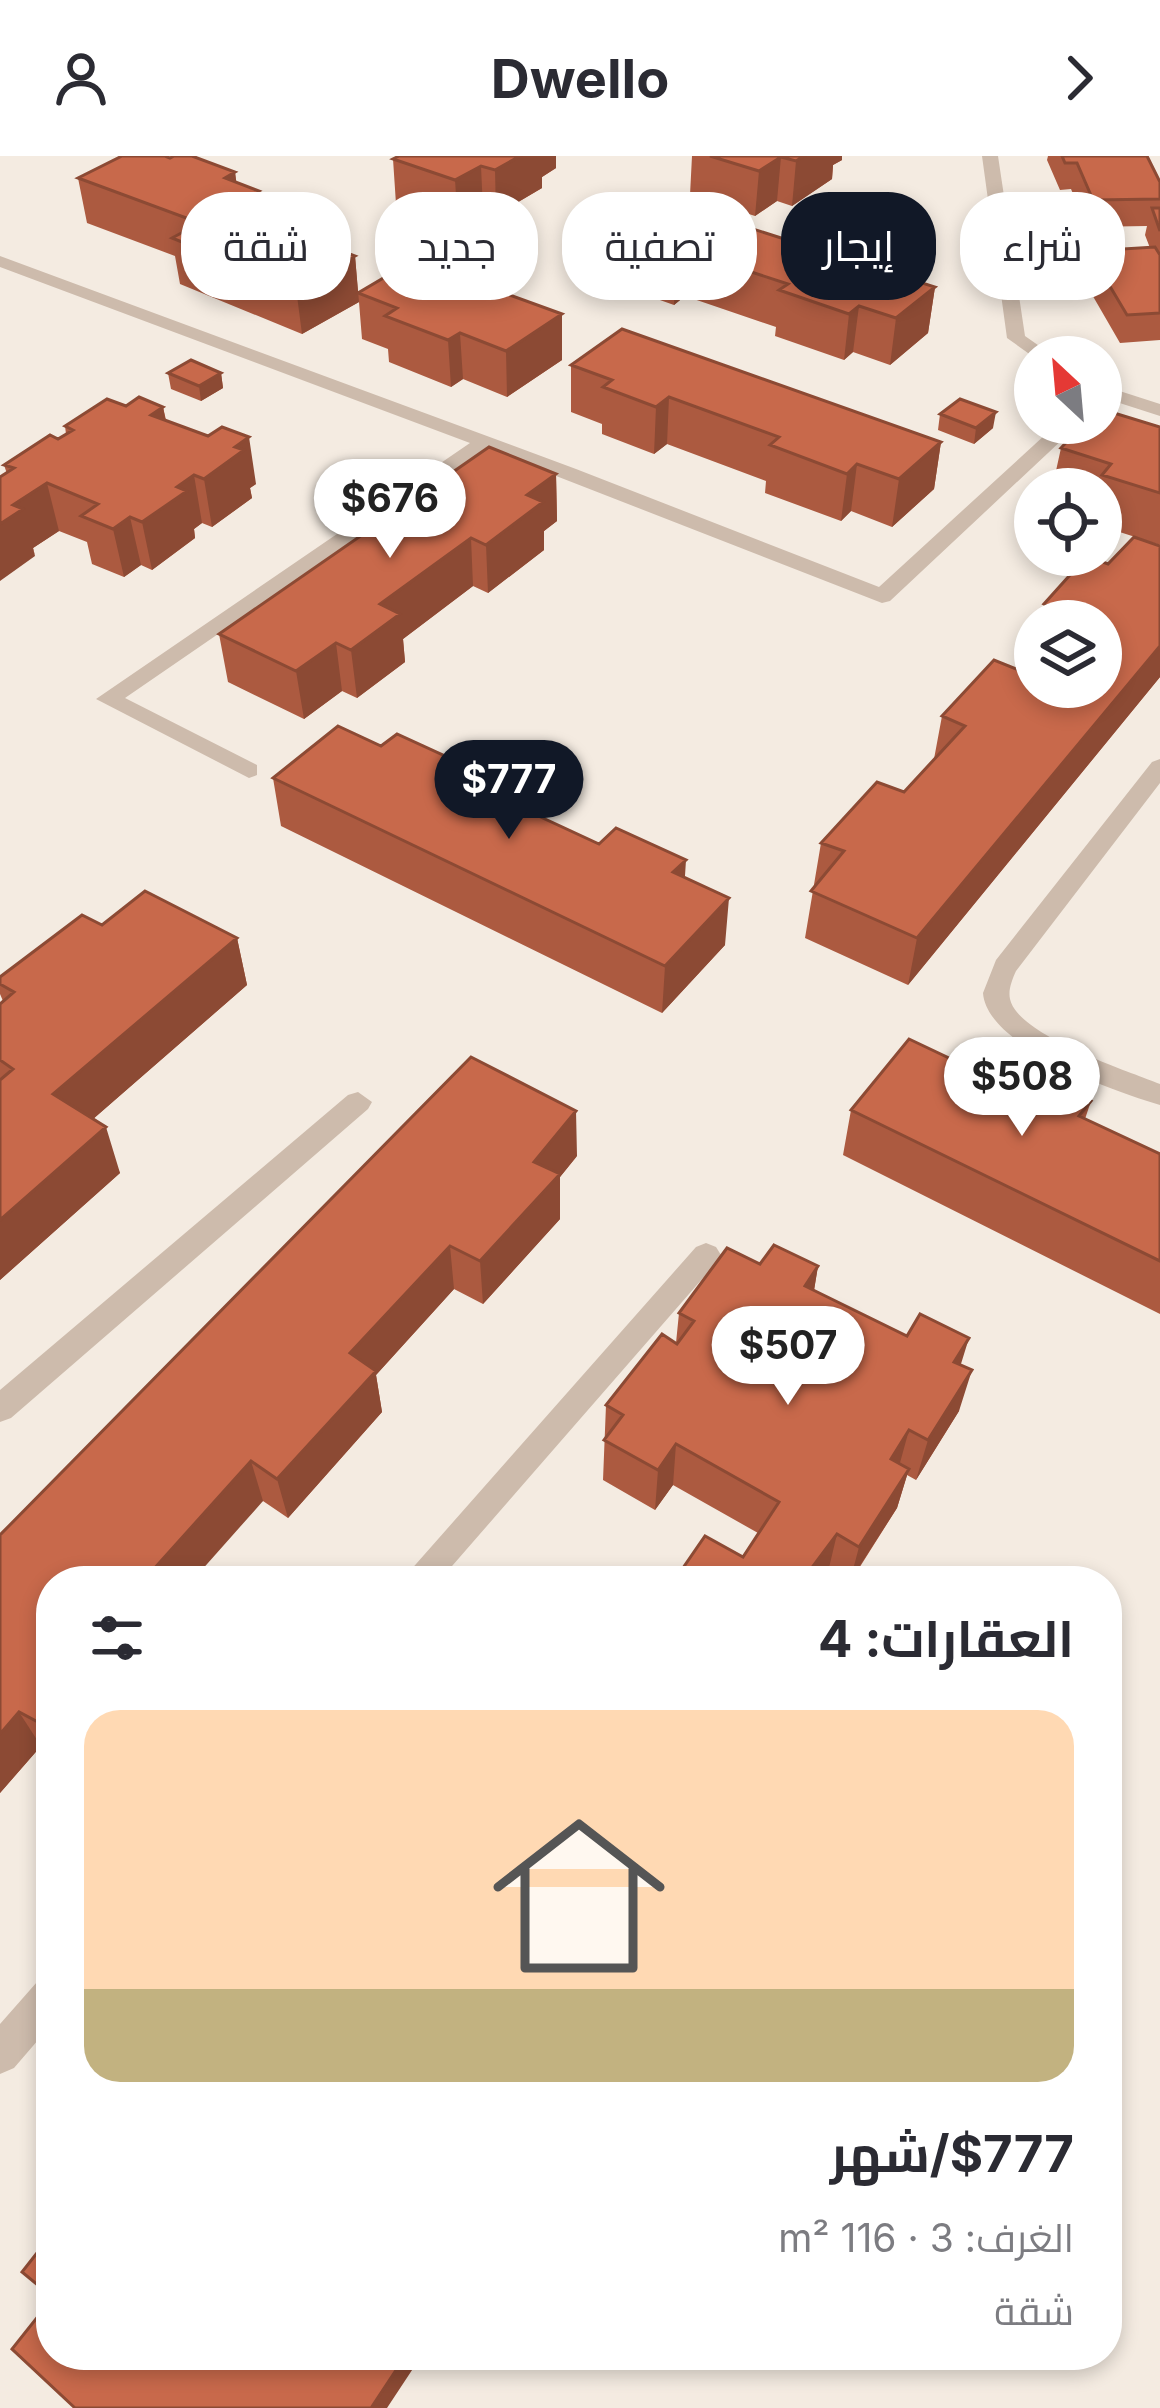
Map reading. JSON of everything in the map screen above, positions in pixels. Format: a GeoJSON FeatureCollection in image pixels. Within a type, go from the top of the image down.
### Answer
{"type":"FeatureCollection","features":[{"type":"Feature","properties":{"kind":"street"},"geometry":{"type":"LineString","coordinates":[[990,156],[1016,336]]}},
{"type":"Feature","properties":{"kind":"street"},"geometry":{"type":"LineString","coordinates":[[0,261],[881,596],[1047,444]]}},
{"type":"Feature","properties":{"kind":"street"},"geometry":{"type":"LineString","coordinates":[[1122,398],[1160,410]]}},
{"type":"Feature","properties":{"kind":"street"},"geometry":{"type":"LineString","coordinates":[[249,770],[108,699],[484,442]]}},
{"type":"Feature","properties":{"kind":"street"},"geometry":{"type":"LineString","coordinates":[[1160,767],[1005,967],[996,986],[998,1008],[1019,1033],[1160,1095]]}},
{"type":"Feature","properties":{"kind":"street"},"geometry":{"type":"LineString","coordinates":[[0,1409],[358,1102]]}},
{"type":"Feature","properties":{"kind":"street"},"geometry":{"type":"LineString","coordinates":[[431,1566],[706,1255]]}},
{"type":"Feature","properties":{"kind":"street"},"geometry":{"type":"LineString","coordinates":[[0,2054],[36,2013]]}},
{"type":"Feature","properties":{"kind":"building"},"geometry":{"type":"Polygon","coordinates":[[[122,156],[192,156],[235,172],[225,178],[259,191],[181,192],[181,216],[78,178],[122,156]]]}},
{"type":"Feature","properties":{"kind":"building"},"geometry":{"type":"Polygon","coordinates":[[[520,156],[495,170],[481,166],[455,180],[393,159],[520,156]]]}},
{"type":"Feature","properties":{"kind":"building"},"geometry":{"type":"Polygon","coordinates":[[[710,156],[804,156],[796,161],[781,157],[759,171],[710,156]]]}},
{"type":"Feature","properties":{"kind":"building"},"geometry":{"type":"Polygon","coordinates":[[[1062,156],[1147,156],[1160,182],[1160,199],[1125,200],[1125,192],[1090,192],[1077,163],[1065,163],[1062,156]]]}},
{"type":"Feature","properties":{"kind":"building"},"geometry":{"type":"Polygon","coordinates":[[[1152,208],[1160,208],[1160,231],[1152,208]]]}},
{"type":"Feature","properties":{"kind":"building"},"geometry":{"type":"Polygon","coordinates":[[[757,230],[781,238],[781,282],[757,274],[757,230]]]}},
{"type":"Feature","properties":{"kind":"building"},"geometry":{"type":"Polygon","coordinates":[[[1155,247],[1160,255],[1160,313],[1127,315],[1118,300],[1125,300],[1125,249],[1155,247]]]}},
{"type":"Feature","properties":{"kind":"building"},"geometry":{"type":"Polygon","coordinates":[[[375,283],[375,300],[358,293],[375,283]]]}},
{"type":"Feature","properties":{"kind":"building"},"geometry":{"type":"Polygon","coordinates":[[[376,300],[524,300],[562,314],[506,351],[460,333],[448,340],[385,316],[397,308],[376,300]]]}},
{"type":"Feature","properties":{"kind":"building"},"geometry":{"type":"Polygon","coordinates":[[[808,300],[919,300],[896,318],[859,306],[849,314],[808,300]]]}},
{"type":"Feature","properties":{"kind":"building"},"geometry":{"type":"Polygon","coordinates":[[[622,329],[941,442],[899,479],[857,464],[847,474],[770,445],[779,437],[669,397],[656,407],[603,387],[612,380],[571,365],[622,329]]]}},
{"type":"Feature","properties":{"kind":"building"},"geometry":{"type":"Polygon","coordinates":[[[191,360],[221,373],[199,386],[168,373],[191,360]]]}},
{"type":"Feature","properties":{"kind":"building"},"geometry":{"type":"Polygon","coordinates":[[[139,397],[163,407],[151,415],[208,436],[222,427],[249,437],[235,447],[244,450],[204,479],[194,475],[177,487],[187,491],[142,522],[130,517],[113,529],[81,516],[98,504],[47,483],[13,505],[23,509],[0,524],[0,477],[14,468],[4,465],[50,435],[58,439],[73,430],[65,426],[107,399],[126,406],[139,397]]]}},
{"type":"Feature","properties":{"kind":"building"},"geometry":{"type":"Polygon","coordinates":[[[960,399],[996,412],[976,428],[940,414],[960,399]]]}},
{"type":"Feature","properties":{"kind":"building"},"geometry":{"type":"Polygon","coordinates":[[[1122,415],[1160,427],[1160,493],[1122,481],[1122,468],[1108,468],[1111,464],[1061,448],[1065,444],[1122,444],[1122,415]]]}},
{"type":"Feature","properties":{"kind":"building"},"geometry":{"type":"Polygon","coordinates":[[[489,447],[556,474],[527,495],[543,502],[486,545],[471,538],[380,604],[400,614],[351,650],[336,643],[296,671],[219,634],[489,447]]]}},
{"type":"Feature","properties":{"kind":"building"},"geometry":{"type":"Polygon","coordinates":[[[1134,537],[1160,546],[1160,646],[1122,692],[1122,600],[1048,600],[1069,576],[1122,576],[1122,549],[1134,537]]]}},
{"type":"Feature","properties":{"kind":"building"},"geometry":{"type":"Polygon","coordinates":[[[994,660],[1014,668],[1014,708],[1108,708],[917,938],[811,891],[844,851],[821,843],[877,782],[904,792],[965,726],[942,716],[994,660]]]}},
{"type":"Feature","properties":{"kind":"building"},"geometry":{"type":"Polygon","coordinates":[[[338,726],[381,746],[397,734],[480,772],[467,783],[599,844],[616,828],[686,860],[673,872],[729,898],[665,966],[273,778],[338,726]]]}},
{"type":"Feature","properties":{"kind":"building"},"geometry":{"type":"Polygon","coordinates":[[[145,891],[237,938],[53,1094],[106,1127],[0,1220],[0,1080],[13,1069],[0,1060],[0,1004],[14,992],[0,984],[0,977],[82,915],[102,925],[145,891]]]}},
{"type":"Feature","properties":{"kind":"building"},"geometry":{"type":"Polygon","coordinates":[[[909,1039],[966,1066],[979,1048],[1091,1101],[1079,1116],[1160,1154],[1160,1261],[851,1110],[909,1039]]]}},
{"type":"Feature","properties":{"kind":"building"},"geometry":{"type":"Polygon","coordinates":[[[471,1057],[576,1111],[534,1162],[560,1174],[480,1261],[450,1246],[350,1353],[376,1371],[277,1479],[251,1461],[156,1566],[36,1566],[36,1721],[19,1712],[0,1734],[0,1535],[471,1057]]]}},
{"type":"Feature","properties":{"kind":"building"},"geometry":{"type":"Polygon","coordinates":[[[774,1245],[818,1266],[805,1286],[907,1336],[920,1314],[969,1338],[954,1362],[972,1370],[928,1440],[909,1430],[891,1459],[909,1469],[859,1547],[837,1534],[813,1566],[684,1566],[705,1536],[743,1557],[779,1502],[676,1444],[658,1470],[604,1440],[623,1415],[606,1405],[662,1334],[677,1344],[694,1321],[679,1313],[727,1248],[760,1264],[774,1245]]]}},
{"type":"Feature","properties":{"kind":"building"},"geometry":{"type":"Polygon","coordinates":[[[36,2254],[36,2284],[22,2272],[36,2254]]]}},
{"type":"Feature","properties":{"kind":"building"},"geometry":{"type":"Polygon","coordinates":[[[36,2319],[36,2370],[396,2370],[371,2408],[75,2408],[12,2349],[36,2319]]]}}]}
